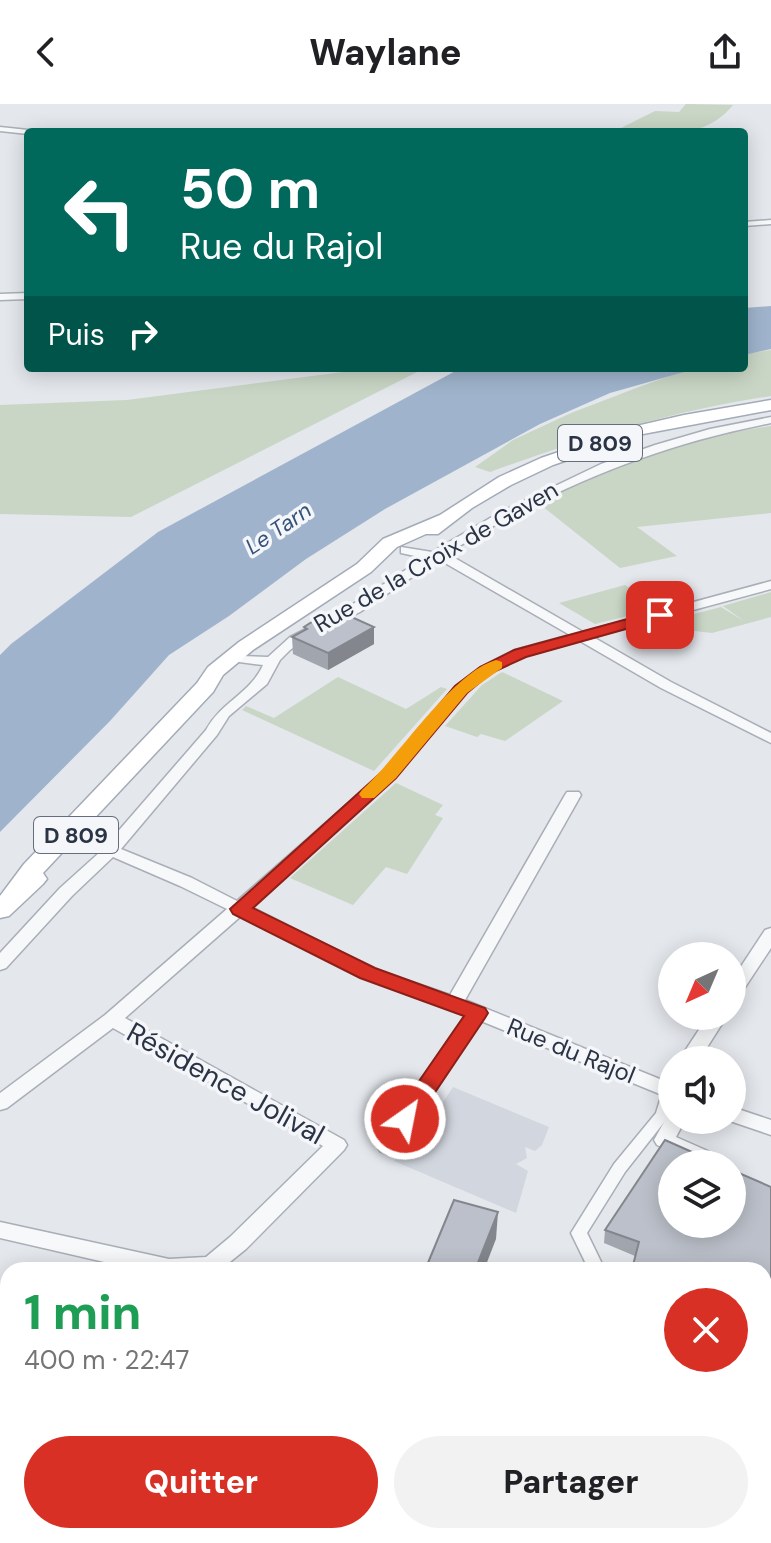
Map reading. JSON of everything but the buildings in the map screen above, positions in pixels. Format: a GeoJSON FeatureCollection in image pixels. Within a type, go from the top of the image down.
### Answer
{"type":"FeatureCollection","features":[{"type":"Feature","properties":{"kind":"main road","name":"D 809"},"geometry":{"type":"LineString","coordinates":[[205,687],[215,671],[246,646],[364,568],[522,474],[593,445],[668,422],[771,405]]}},
{"type":"Feature","properties":{"kind":"main road","name":"D 809"},"geometry":{"type":"LineString","coordinates":[[21,889],[33,869],[205,687],[244,659],[268,634]]}},
{"type":"Feature","properties":{"kind":"main road","name":"D 809"},"geometry":{"type":"LineString","coordinates":[[0,910],[45,871],[123,774]]}},
{"type":"Feature","properties":{"kind":"street"},"geometry":{"type":"LineString","coordinates":[[0,129],[24,132]]}},
{"type":"Feature","properties":{"kind":"street"},"geometry":{"type":"LineString","coordinates":[[748,224],[771,222]]}},
{"type":"Feature","properties":{"kind":"street"},"geometry":{"type":"LineString","coordinates":[[0,297],[24,296]]}},
{"type":"Feature","properties":{"kind":"street","name":"Rue de la Croix de Gaven"},"geometry":{"type":"LineString","coordinates":[[0,964],[66,892],[111,850],[212,732],[221,713],[261,682],[271,662],[292,640],[347,614],[500,515],[589,471],[702,434],[771,420]]}},
{"type":"Feature","properties":{"kind":"street"},"geometry":{"type":"LineString","coordinates":[[404,545],[449,560],[666,685],[771,739]]}},
{"type":"Feature","properties":{"kind":"street"},"geometry":{"type":"LineString","coordinates":[[0,1103],[112,1019],[240,909],[390,774],[461,689],[486,670],[520,653],[771,585]]}},
{"type":"Feature","properties":{"kind":"street"},"geometry":{"type":"LineString","coordinates":[[244,659],[271,662]]}},
{"type":"Feature","properties":{"kind":"street"},"geometry":{"type":"LineString","coordinates":[[454,1003],[573,795]]}},
{"type":"Feature","properties":{"kind":"street","name":"Rue du Rajol"},"geometry":{"type":"LineString","coordinates":[[76,836],[240,909],[368,973],[454,1003],[658,1086]]}},
{"type":"Feature","properties":{"kind":"street"},"geometry":{"type":"LineString","coordinates":[[746,972],[771,934]]}},
{"type":"Feature","properties":{"kind":"street"},"geometry":{"type":"LineString","coordinates":[[387,1146],[477,1013]]}},
{"type":"Feature","properties":{"kind":"street","name":"Résidence Jolival"},"geometry":{"type":"LineString","coordinates":[[112,1019],[337,1145],[215,1262]]}},
{"type":"Feature","properties":{"kind":"street"},"geometry":{"type":"LineString","coordinates":[[746,1119],[771,1128]]}},
{"type":"Feature","properties":{"kind":"street"},"geometry":{"type":"LineString","coordinates":[[593,1262],[579,1233],[636,1146],[651,1134],[658,1122]]}},
{"type":"Feature","properties":{"kind":"street"},"geometry":{"type":"LineString","coordinates":[[667,1134],[664,1140],[687,1150]]}},
{"type":"Feature","properties":{"kind":"street","name":"Résidence Jolival"},"geometry":{"type":"LineString","coordinates":[[0,1230],[142,1262]]}},
{"type":"Feature","properties":{"kind":"shaded area"},"geometry":{"type":"Polygon","coordinates":[[[453,1087],[549,1127],[542,1145],[535,1151],[525,1147],[527,1158],[516,1164],[528,1171],[516,1213],[394,1161],[407,1143],[414,1145],[421,1134],[415,1131],[427,1114],[434,1116],[453,1087]]]}},
{"type":"Feature","properties":{"kind":"green space"},"geometry":{"type":"Polygon","coordinates":[[[686,104],[733,105],[721,117],[699,128],[621,128],[655,111],[679,112],[686,104]]]}},
{"type":"Feature","properties":{"kind":"green space"},"geometry":{"type":"Polygon","coordinates":[[[771,350],[771,396],[699,409],[629,427],[490,472],[475,467],[513,440],[571,413],[681,372],[748,372],[748,353],[771,350]]]}},
{"type":"Feature","properties":{"kind":"green space"},"geometry":{"type":"Polygon","coordinates":[[[343,372],[417,372],[131,517],[0,514],[0,405],[127,400],[343,372]]]}},
{"type":"Feature","properties":{"kind":"green space"},"geometry":{"type":"Polygon","coordinates":[[[771,426],[771,513],[637,527],[677,556],[620,568],[537,502],[593,477],[681,445],[771,426]]]}},
{"type":"Feature","properties":{"kind":"green space"},"geometry":{"type":"Polygon","coordinates":[[[625,585],[647,601],[634,605],[644,612],[595,624],[559,603],[625,585]]]}},
{"type":"Feature","properties":{"kind":"green space"},"geometry":{"type":"Polygon","coordinates":[[[771,592],[771,617],[712,633],[695,631],[662,640],[633,630],[721,607],[744,621],[723,606],[771,592]]]}},
{"type":"Feature","properties":{"kind":"green space"},"geometry":{"type":"Polygon","coordinates":[[[502,672],[563,701],[505,741],[481,734],[477,737],[445,726],[482,685],[502,672]]]}},
{"type":"Feature","properties":{"kind":"green space"},"geometry":{"type":"Polygon","coordinates":[[[338,677],[406,709],[441,687],[447,689],[374,771],[242,710],[246,706],[274,718],[338,677]]]}},
{"type":"Feature","properties":{"kind":"green space"},"geometry":{"type":"Polygon","coordinates":[[[396,783],[443,805],[435,815],[443,818],[407,874],[386,867],[353,905],[290,878],[396,783]]]}},
{"type":"Feature","properties":{"kind":"water"},"geometry":{"type":"Polygon","coordinates":[[[771,306],[771,349],[748,354],[748,308],[771,306]]]}},
{"type":"Feature","properties":{"kind":"water","name":"Le Tarn"},"geometry":{"type":"Polygon","coordinates":[[[454,372],[684,372],[610,393],[540,424],[385,509],[306,559],[229,616],[169,655],[110,721],[0,832],[0,655],[158,532],[454,372]]]}},
{"type":"Feature","properties":{"kind":"slow traffic"},"geometry":{"type":"LineString","coordinates":[[368,794],[390,774],[461,689],[496,665]]}},
{"type":"Feature","properties":{"kind":"route"},"geometry":{"type":"LineString","coordinates":[[405,1119],[477,1013],[368,973],[240,909],[390,774],[461,689],[486,670],[520,653],[660,615]]}}]}
